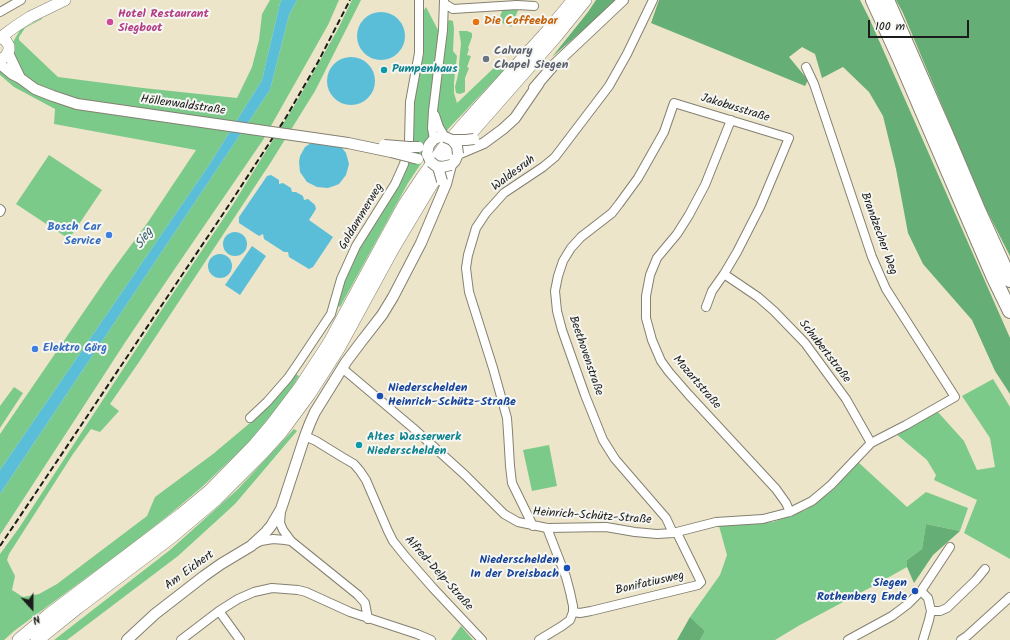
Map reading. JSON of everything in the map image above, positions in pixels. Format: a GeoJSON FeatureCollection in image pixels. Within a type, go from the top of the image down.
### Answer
{"type":"FeatureCollection","features":[{"type":"Feature","properties":{"kind":"highway"},"geometry":{"type":"LineString","coordinates":[[19,640],[181,515],[210,491],[255,445],[300,388],[319,359],[406,204],[443,150],[574,0]]}},
{"type":"Feature","properties":{"kind":"highway"},"geometry":{"type":"LineString","coordinates":[[37,640],[200,513],[245,471],[280,432],[309,394],[331,360],[415,210],[451,156],[586,0]]}},
{"type":"Feature","properties":{"kind":"highway"},"geometry":{"type":"LineString","coordinates":[[873,0],[994,278],[1010,311]]}},
{"type":"Feature","properties":{"kind":"highway"},"geometry":{"type":"LineString","coordinates":[[887,0],[1010,280]]}},
{"type":"Feature","properties":{"kind":"highway"},"geometry":{"type":"LineString","coordinates":[[40,640],[58,623]]}},
{"type":"Feature","properties":{"kind":"main road"},"geometry":{"type":"LineString","coordinates":[[3,46],[16,26],[30,17],[65,0]]}},
{"type":"Feature","properties":{"kind":"street"},"geometry":{"type":"LineString","coordinates":[[0,12],[21,0]]}},
{"type":"Feature","properties":{"kind":"street","name":"Goldammerweg"},"geometry":{"type":"LineString","coordinates":[[250,418],[267,402],[288,378],[331,314],[341,279],[356,246],[396,184],[404,164],[409,141],[410,102],[419,53],[419,0]]}},
{"type":"Feature","properties":{"kind":"street","name":"Höllenwaldstraße"},"geometry":{"type":"LineString","coordinates":[[348,144],[382,144],[409,148],[427,144],[440,137],[466,140],[474,139],[487,134],[500,124],[553,66],[623,0]]}},
{"type":"Feature","properties":{"kind":"street","name":"Waldesruh"},"geometry":{"type":"LineString","coordinates":[[533,526],[512,483],[507,418],[470,292],[466,268],[468,255],[476,228],[486,213],[504,193],[543,167],[555,157],[609,86],[628,54],[653,0]]}},
{"type":"Feature","properties":{"kind":"street"},"geometry":{"type":"LineString","coordinates":[[444,2],[453,9],[517,5],[534,6]]}},
{"type":"Feature","properties":{"kind":"street"},"geometry":{"type":"LineString","coordinates":[[441,196],[442,181],[428,161],[427,144],[432,128],[443,30],[444,2]]}},
{"type":"Feature","properties":{"kind":"street","name":"Höllenwaldstraße"},"geometry":{"type":"LineString","coordinates":[[3,46],[20,78]]}},
{"type":"Feature","properties":{"kind":"street","name":"Höllenwaldstraße"},"geometry":{"type":"LineString","coordinates":[[0,64],[35,89],[77,104],[348,144],[391,152],[450,168]]}},
{"type":"Feature","properties":{"kind":"street","name":"Brandzecher Weg"},"geometry":{"type":"LineString","coordinates":[[806,67],[814,84],[872,257],[886,289],[955,397]]}},
{"type":"Feature","properties":{"kind":"street","name":"Höllenwaldstraße"},"geometry":{"type":"LineString","coordinates":[[461,153],[490,139],[503,129],[515,118],[539,83]]}},
{"type":"Feature","properties":{"kind":"street","name":"Jakobusstraße"},"geometry":{"type":"LineString","coordinates":[[674,103],[789,138],[760,207],[724,274]]}},
{"type":"Feature","properties":{"kind":"street","name":"Beethovenstraße"},"geometry":{"type":"LineString","coordinates":[[674,103],[664,132],[638,178],[612,213],[581,237],[571,248],[560,268],[556,291],[557,311],[562,330],[603,440],[615,460],[666,518],[675,533]]}},
{"type":"Feature","properties":{"kind":"street"},"geometry":{"type":"LineString","coordinates":[[342,368],[382,316],[393,298],[421,243],[446,184],[450,168],[461,153],[439,127],[433,111]]}},
{"type":"Feature","properties":{"kind":"street","name":"Mozartstraße"},"geometry":{"type":"LineString","coordinates":[[731,120],[705,185],[689,215],[677,234],[657,258],[650,275],[646,296],[646,318],[652,340],[661,361],[669,372],[776,489],[786,503],[790,512]]}},
{"type":"Feature","properties":{"kind":"street"},"geometry":{"type":"LineString","coordinates":[[706,307],[712,291],[724,274]]}},
{"type":"Feature","properties":{"kind":"street","name":"Schubertstraße"},"geometry":{"type":"LineString","coordinates":[[724,274],[758,297],[805,343],[846,399],[871,443]]}},
{"type":"Feature","properties":{"kind":"street","name":"Heinrich-Schütz-Straße"},"geometry":{"type":"LineString","coordinates":[[342,368],[413,428],[465,475],[504,514],[518,522],[547,528],[606,527],[657,534],[675,533],[716,522],[764,519],[790,512],[812,502],[831,486],[871,443],[955,397]]}},
{"type":"Feature","properties":{"kind":"street","name":"Am Eichert"},"geometry":{"type":"LineString","coordinates":[[127,640],[155,614],[204,576],[251,546],[271,526],[281,509],[305,436],[315,412],[342,368]]}},
{"type":"Feature","properties":{"kind":"street","name":"Alfred-Delp-Straße"},"geometry":{"type":"LineString","coordinates":[[305,436],[354,464],[366,480],[393,541],[404,556],[482,640]]}},
{"type":"Feature","properties":{"kind":"street"},"geometry":{"type":"LineString","coordinates":[[281,509],[280,523],[291,541],[358,595],[365,603],[368,618]]}},
{"type":"Feature","properties":{"kind":"street"},"geometry":{"type":"LineString","coordinates":[[271,526],[283,530]]}},
{"type":"Feature","properties":{"kind":"street"},"geometry":{"type":"LineString","coordinates":[[271,526],[278,539]]}},
{"type":"Feature","properties":{"kind":"street"},"geometry":{"type":"LineString","coordinates":[[539,640],[570,620],[573,612],[566,577],[547,528]]}},
{"type":"Feature","properties":{"kind":"street","name":"Bonifatiusweg"},"geometry":{"type":"LineString","coordinates":[[573,612],[580,613],[591,611],[698,585],[701,582],[675,533]]}},
{"type":"Feature","properties":{"kind":"street"},"geometry":{"type":"LineString","coordinates":[[251,546],[261,541],[278,539],[291,541]]}},
{"type":"Feature","properties":{"kind":"street"},"geometry":{"type":"LineString","coordinates":[[848,640],[892,616],[908,604],[921,591],[950,547]]}},
{"type":"Feature","properties":{"kind":"street"},"geometry":{"type":"LineString","coordinates":[[931,612],[947,608],[976,580],[985,569]]}},
{"type":"Feature","properties":{"kind":"street"},"geometry":{"type":"LineString","coordinates":[[181,640],[219,611],[238,599],[254,592],[272,588],[306,592],[350,612],[417,634],[430,640]]}},
{"type":"Feature","properties":{"kind":"street"},"geometry":{"type":"LineString","coordinates":[[921,591],[928,598],[931,612],[923,640]]}},
{"type":"Feature","properties":{"kind":"street"},"geometry":{"type":"LineString","coordinates":[[961,640],[1010,597]]}},
{"type":"Feature","properties":{"kind":"street"},"geometry":{"type":"LineString","coordinates":[[219,611],[240,640]]}},
{"type":"Feature","properties":{"kind":"green space"},"geometry":{"type":"Polygon","coordinates":[[[270,0],[282,0],[280,3],[262,80],[209,165],[0,470],[0,434],[109,275],[148,222],[196,150],[54,124],[55,109],[14,87],[0,75],[0,63],[9,63],[13,42],[20,30],[42,18],[25,28],[19,37],[19,40],[58,77],[237,98],[252,67],[259,40],[262,14],[270,0]]]}},
{"type":"Feature","properties":{"kind":"green space"},"geometry":{"type":"Polygon","coordinates":[[[297,0],[339,0],[328,25],[263,140],[126,341],[0,535],[0,494],[270,90],[289,15],[297,0]]]}},
{"type":"Feature","properties":{"kind":"green space"},"geometry":{"type":"Polygon","coordinates":[[[352,0],[361,0],[315,91],[271,162],[110,404],[119,411],[100,432],[91,429],[73,454],[9,554],[7,560],[15,576],[12,590],[23,597],[39,594],[57,584],[147,516],[155,497],[213,454],[263,412],[296,374],[299,376],[287,396],[248,443],[202,487],[128,547],[4,640],[0,640],[0,554],[19,528],[163,308],[232,206],[296,103],[338,29],[352,0]]]}},
{"type":"Feature","properties":{"kind":"green space"},"geometry":{"type":"Polygon","coordinates":[[[596,0],[615,0],[604,12],[552,57],[588,12],[596,0]]]}},
{"type":"Feature","properties":{"kind":"green space"},"geometry":{"type":"Polygon","coordinates":[[[659,0],[860,0],[1010,338],[1010,394],[995,371],[972,320],[923,264],[908,233],[896,169],[883,116],[869,92],[843,67],[822,78],[815,54],[802,47],[789,57],[808,80],[805,86],[651,23],[659,0]]]}},
{"type":"Feature","properties":{"kind":"green space"},"geometry":{"type":"Polygon","coordinates":[[[896,0],[1010,0],[1010,256],[986,209],[903,13],[896,0]]]}},
{"type":"Feature","properties":{"kind":"green space"},"geometry":{"type":"Polygon","coordinates":[[[426,7],[438,30],[449,20],[453,21],[453,51],[457,56],[454,93],[457,103],[499,63],[505,69],[449,128],[420,165],[408,183],[340,307],[336,305],[344,280],[359,246],[399,186],[408,166],[413,103],[424,53],[424,10],[426,7]]]}},
{"type":"Feature","properties":{"kind":"green space"},"geometry":{"type":"Polygon","coordinates":[[[519,8],[511,27],[498,21],[503,9],[519,8]]]}},
{"type":"Feature","properties":{"kind":"green space"},"geometry":{"type":"Polygon","coordinates":[[[459,31],[467,31],[472,33],[467,55],[471,56],[467,67],[469,68],[465,78],[465,92],[460,94],[456,93],[455,87],[458,75],[461,43],[459,31]]]}},
{"type":"Feature","properties":{"kind":"green space"},"geometry":{"type":"Polygon","coordinates":[[[49,155],[102,190],[69,239],[16,204],[49,155]]]}},
{"type":"Feature","properties":{"kind":"green space"},"geometry":{"type":"Polygon","coordinates":[[[993,379],[1010,407],[1010,559],[964,533],[977,500],[934,480],[936,475],[927,460],[895,433],[937,411],[964,441],[977,470],[995,467],[990,438],[962,396],[993,379]]]}},
{"type":"Feature","properties":{"kind":"green space"},"geometry":{"type":"Polygon","coordinates":[[[14,387],[23,393],[0,428],[0,406],[14,387]]]}},
{"type":"Feature","properties":{"kind":"green space"},"geometry":{"type":"Polygon","coordinates":[[[294,429],[297,431],[235,504],[178,556],[67,640],[54,640],[170,550],[237,490],[294,429]]]}},
{"type":"Feature","properties":{"kind":"green space"},"geometry":{"type":"Polygon","coordinates":[[[549,445],[557,486],[532,491],[523,450],[549,445]]]}},
{"type":"Feature","properties":{"kind":"green space"},"geometry":{"type":"Polygon","coordinates":[[[858,462],[907,507],[926,492],[968,508],[960,531],[926,524],[922,549],[907,560],[907,567],[775,640],[700,640],[705,631],[690,617],[720,575],[727,555],[719,526],[773,522],[806,510],[835,488],[858,462]]]}},
{"type":"Feature","properties":{"kind":"green space"},"geometry":{"type":"Polygon","coordinates":[[[926,524],[960,531],[933,555],[914,583],[907,567],[907,560],[922,549],[926,524]]]}},
{"type":"Feature","properties":{"kind":"green space"},"geometry":{"type":"Polygon","coordinates":[[[690,617],[705,631],[700,640],[677,640],[690,617]]]}},
{"type":"Feature","properties":{"kind":"green space"},"geometry":{"type":"Polygon","coordinates":[[[461,626],[473,640],[451,640],[461,626]]]}},
{"type":"Feature","properties":{"kind":"water"},"geometry":{"type":"Polygon","coordinates":[[[282,0],[297,0],[289,15],[270,90],[0,494],[0,470],[209,165],[262,80],[280,3],[282,0]]]}},
{"type":"Feature","properties":{"kind":"water"},"geometry":{"type":"Polygon","coordinates":[[[381,12],[390,14],[398,19],[403,27],[405,36],[403,45],[398,53],[390,58],[381,60],[372,58],[364,53],[359,45],[357,36],[359,27],[364,19],[372,14],[381,12]]]}},
{"type":"Feature","properties":{"kind":"water"},"geometry":{"type":"Polygon","coordinates":[[[351,57],[360,59],[368,64],[373,72],[375,81],[373,90],[368,98],[360,103],[351,105],[342,103],[334,98],[329,90],[327,81],[329,72],[334,64],[342,59],[351,57]]]}},
{"type":"Feature","properties":{"kind":"water"},"geometry":{"type":"Polygon","coordinates":[[[314,141],[339,144],[346,153],[349,164],[346,175],[339,184],[328,188],[317,187],[307,182],[300,172],[300,156],[305,147],[314,141]]]}},
{"type":"Feature","properties":{"kind":"water"},"geometry":{"type":"Polygon","coordinates":[[[271,175],[279,180],[279,184],[283,183],[291,188],[292,192],[296,192],[303,196],[304,200],[308,199],[315,205],[316,209],[309,220],[333,237],[313,267],[309,269],[289,257],[288,252],[284,252],[264,239],[263,234],[259,236],[239,223],[239,217],[267,176],[271,175]]]}},
{"type":"Feature","properties":{"kind":"water"},"geometry":{"type":"Polygon","coordinates":[[[235,232],[243,236],[247,244],[243,252],[235,256],[227,252],[223,244],[227,236],[235,232]]]}},
{"type":"Feature","properties":{"kind":"water"},"geometry":{"type":"Polygon","coordinates":[[[252,246],[266,256],[240,295],[225,285],[252,246]]]}},
{"type":"Feature","properties":{"kind":"water"},"geometry":{"type":"Polygon","coordinates":[[[220,254],[228,258],[232,266],[228,274],[220,278],[212,274],[208,266],[212,258],[220,254]]]}},
{"type":"Feature","properties":{"kind":"railway"},"geometry":{"type":"LineString","coordinates":[[0,546],[285,119],[318,62],[350,0]]}},
{"type":"Feature","properties":{"kind":"place","name":"Hotel Restaurant Siegboot"},"geometry":{"type":"Point","coordinates":[110,22]}},
{"type":"Feature","properties":{"kind":"place","name":"Die Coffeebar"},"geometry":{"type":"Point","coordinates":[476,22]}},
{"type":"Feature","properties":{"kind":"place","name":"Calvary Chapel Siegen"},"geometry":{"type":"Point","coordinates":[486,59]}},
{"type":"Feature","properties":{"kind":"place","name":"Pumpenhaus"},"geometry":{"type":"Point","coordinates":[384,70]}},
{"type":"Feature","properties":{"kind":"place","name":"Bosch Car Service"},"geometry":{"type":"Point","coordinates":[109,235]}},
{"type":"Feature","properties":{"kind":"place","name":"Elektro Görg"},"geometry":{"type":"Point","coordinates":[35,349]}},
{"type":"Feature","properties":{"kind":"place","name":"Niederschelden Heinrich-Schütz-Straße"},"geometry":{"type":"Point","coordinates":[380,396]}},
{"type":"Feature","properties":{"kind":"place","name":"Altes Wasserwerk Niederschelden"},"geometry":{"type":"Point","coordinates":[359,445]}},
{"type":"Feature","properties":{"kind":"place","name":"Niederschelden In der Dreisbach"},"geometry":{"type":"Point","coordinates":[567,568]}},
{"type":"Feature","properties":{"kind":"place","name":"Siegen Rothenberg Ende"},"geometry":{"type":"Point","coordinates":[915,591]}},
{"type":"Feature","properties":{"kind":"water label","name":"Sieg"},"geometry":{"type":"Point","coordinates":[145,239]}}]}
